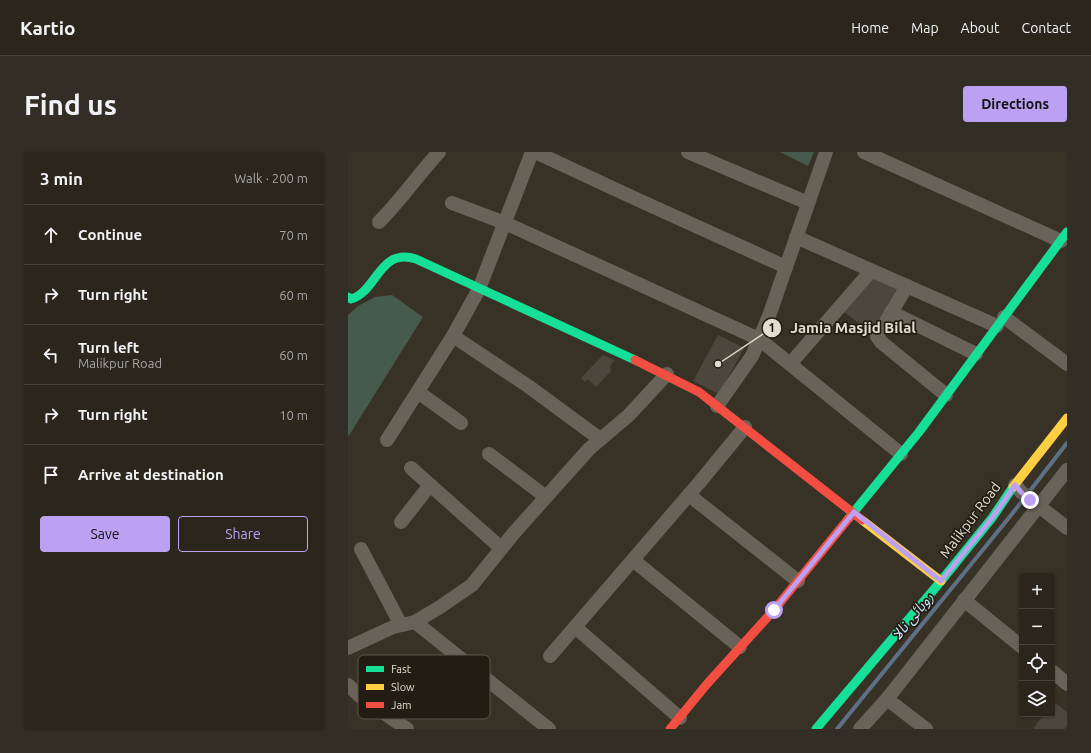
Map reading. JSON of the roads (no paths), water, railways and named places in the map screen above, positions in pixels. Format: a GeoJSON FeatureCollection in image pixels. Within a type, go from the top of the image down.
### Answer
{"type":"FeatureCollection","features":[{"type":"Feature","properties":{"kind":"street"},"geometry":{"type":"LineString","coordinates":[[379,222],[391,210],[424,168],[439,152]]}},
{"type":"Feature","properties":{"kind":"street"},"geometry":{"type":"LineString","coordinates":[[387,440],[453,336],[479,289],[532,152]]}},
{"type":"Feature","properties":{"kind":"street"},"geometry":{"type":"LineString","coordinates":[[535,152],[786,267]]}},
{"type":"Feature","properties":{"kind":"street"},"geometry":{"type":"LineString","coordinates":[[688,152],[808,203]]}},
{"type":"Feature","properties":{"kind":"street"},"geometry":{"type":"LineString","coordinates":[[717,406],[752,356],[786,267],[826,152]]}},
{"type":"Feature","properties":{"kind":"street"},"geometry":{"type":"LineString","coordinates":[[670,729],[707,684],[774,610],[919,432],[1000,321],[1064,237],[864,152]]}},
{"type":"Feature","properties":{"kind":"street"},"geometry":{"type":"LineString","coordinates":[[452,203],[505,223],[759,339],[901,454]]}},
{"type":"Feature","properties":{"kind":"street"},"geometry":{"type":"LineString","coordinates":[[796,238],[907,286],[1000,321],[1067,364]]}},
{"type":"Feature","properties":{"kind":"street"},"geometry":{"type":"LineString","coordinates":[[348,297],[351,299],[358,297],[382,267],[398,258],[407,256],[667,374],[699,392],[941,581]]}},
{"type":"Feature","properties":{"kind":"street"},"geometry":{"type":"LineString","coordinates":[[790,364],[872,271]]}},
{"type":"Feature","properties":{"kind":"street"},"geometry":{"type":"LineString","coordinates":[[907,286],[877,336],[881,342],[946,395]]}},
{"type":"Feature","properties":{"kind":"street"},"geometry":{"type":"LineString","coordinates":[[891,312],[976,354]]}},
{"type":"Feature","properties":{"kind":"street"},"geometry":{"type":"LineString","coordinates":[[453,336],[528,386],[600,439]]}},
{"type":"Feature","properties":{"kind":"street"},"geometry":{"type":"LineString","coordinates":[[348,648],[393,627],[408,623],[440,608],[472,585],[513,534],[589,449],[629,415],[667,374]]}},
{"type":"Feature","properties":{"kind":"street"},"geometry":{"type":"LineString","coordinates":[[418,392],[461,423]]}},
{"type":"Feature","properties":{"kind":"street","name":"Malikpur Road"},"geometry":{"type":"LineString","coordinates":[[816,729],[992,518],[1026,496],[1067,418]]}},
{"type":"Feature","properties":{"kind":"street"},"geometry":{"type":"LineString","coordinates":[[550,656],[689,495],[744,427]]}},
{"type":"Feature","properties":{"kind":"street"},"geometry":{"type":"LineString","coordinates":[[489,454],[546,497]]}},
{"type":"Feature","properties":{"kind":"street"},"geometry":{"type":"LineString","coordinates":[[411,468],[501,548]]}},
{"type":"Feature","properties":{"kind":"street"},"geometry":{"type":"LineString","coordinates":[[860,729],[887,699],[964,600],[1026,496],[1067,470]]}},
{"type":"Feature","properties":{"kind":"street"},"geometry":{"type":"LineString","coordinates":[[400,522],[430,485]]}},
{"type":"Feature","properties":{"kind":"street"},"geometry":{"type":"LineString","coordinates":[[689,495],[798,580]]}},
{"type":"Feature","properties":{"kind":"street"},"geometry":{"type":"LineString","coordinates":[[1026,496],[1067,528]]}},
{"type":"Feature","properties":{"kind":"street"},"geometry":{"type":"LineString","coordinates":[[361,549],[408,623],[450,655]]}},
{"type":"Feature","properties":{"kind":"street"},"geometry":{"type":"LineString","coordinates":[[633,560],[740,647]]}},
{"type":"Feature","properties":{"kind":"street"},"geometry":{"type":"LineString","coordinates":[[964,600],[1020,645]]}},
{"type":"Feature","properties":{"kind":"street"},"geometry":{"type":"LineString","coordinates":[[574,627],[680,718]]}},
{"type":"Feature","properties":{"kind":"street"},"geometry":{"type":"LineString","coordinates":[[1055,674],[1067,684]]}},
{"type":"Feature","properties":{"kind":"street"},"geometry":{"type":"LineString","coordinates":[[348,685],[358,694]]}},
{"type":"Feature","properties":{"kind":"street"},"geometry":{"type":"LineString","coordinates":[[490,685],[548,729]]}},
{"type":"Feature","properties":{"kind":"street"},"geometry":{"type":"LineString","coordinates":[[887,699],[926,729]]}},
{"type":"Feature","properties":{"kind":"street"},"geometry":{"type":"LineString","coordinates":[[393,719],[407,729]]}},
{"type":"Feature","properties":{"kind":"waterway","name":"روہائی نالا"},"geometry":{"type":"LineString","coordinates":[[837,729],[1012,514],[1067,443]]}},
{"type":"Feature","properties":{"kind":"place","name":"Jamia Masjid Bilal"},"geometry":{"type":"Point","coordinates":[718,364]}}]}
